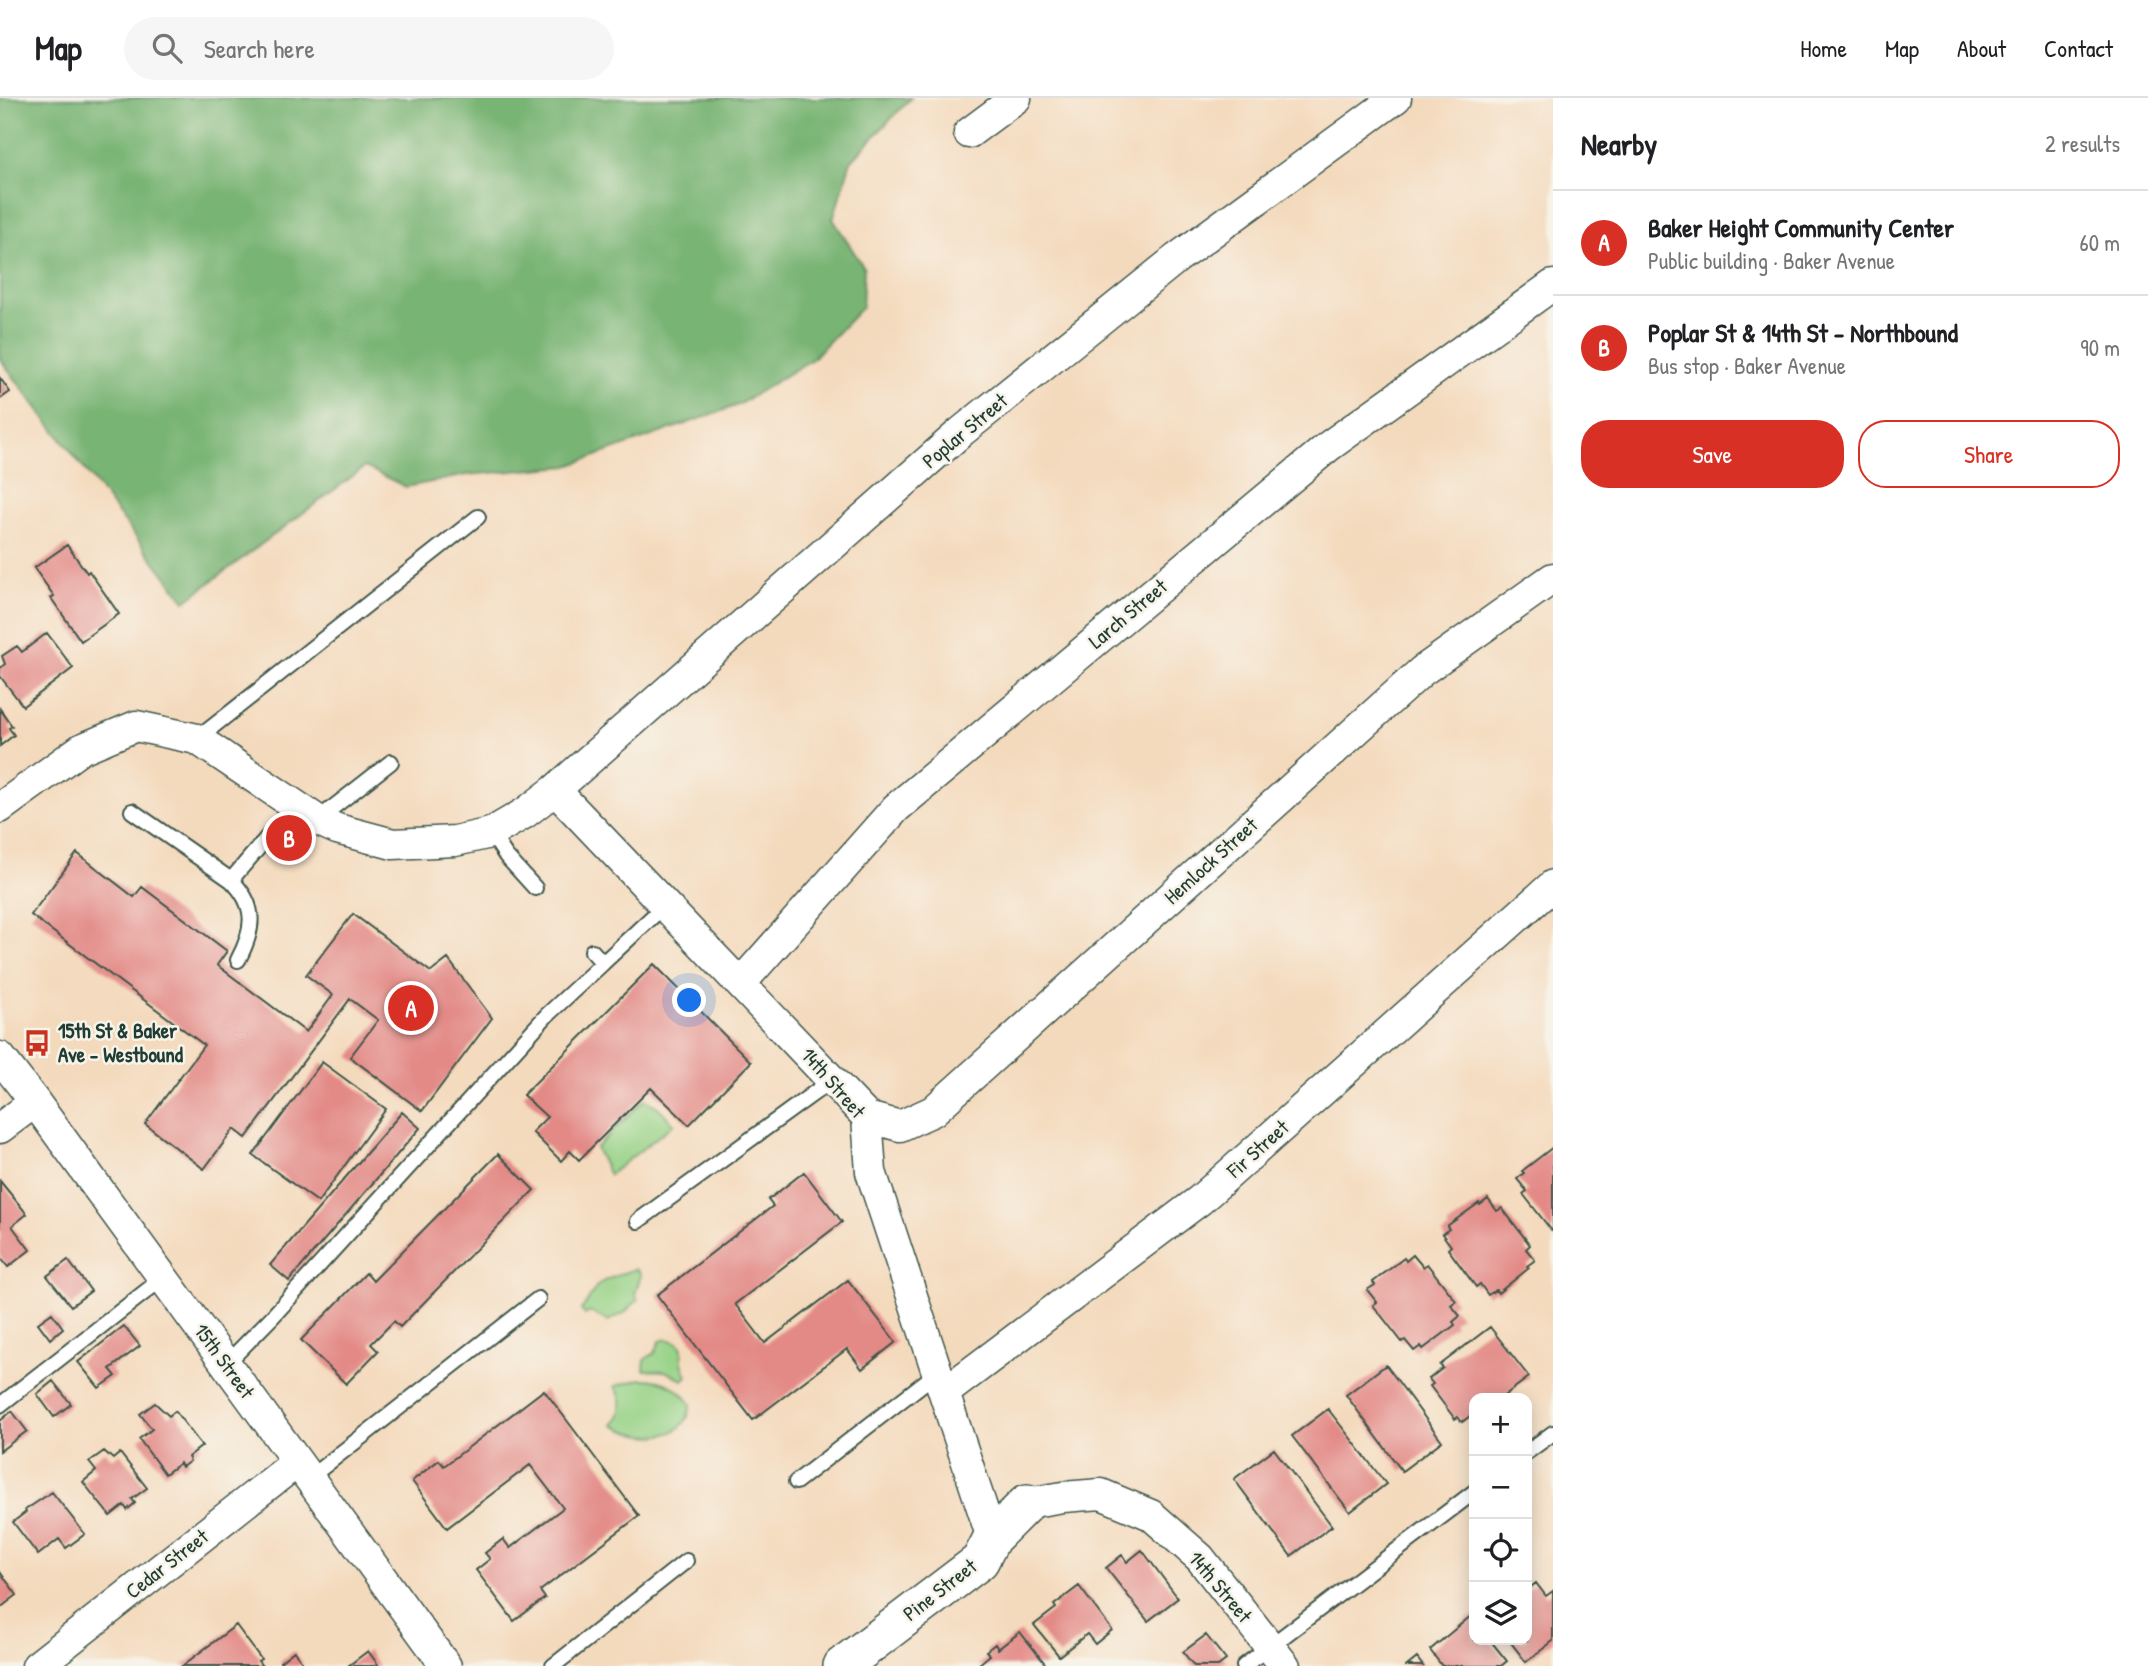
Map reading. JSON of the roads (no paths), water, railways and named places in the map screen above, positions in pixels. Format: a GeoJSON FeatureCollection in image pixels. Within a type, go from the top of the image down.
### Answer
{"type":"FeatureCollection","features":[{"type":"Feature","properties":{"kind":"street"},"geometry":{"type":"LineString","coordinates":[[969,133],[1016,98]]}},
{"type":"Feature","properties":{"kind":"street","name":"Poplar Street"},"geometry":{"type":"LineString","coordinates":[[197,739],[306,813],[337,829],[393,844],[455,841],[491,832],[525,813],[555,790],[961,432],[1177,258],[1396,98]]}},
{"type":"Feature","properties":{"kind":"street","name":"Larch Street"},"geometry":{"type":"LineString","coordinates":[[741,983],[896,808],[1329,446],[1553,285]]}},
{"type":"Feature","properties":{"kind":"street","name":"Hemlock Street"},"geometry":{"type":"LineString","coordinates":[[867,1116],[900,1126],[933,1111],[1422,671],[1553,578]]}},
{"type":"Feature","properties":{"kind":"street"},"geometry":{"type":"LineString","coordinates":[[0,808],[81,749],[136,726],[197,739]]}},
{"type":"Feature","properties":{"kind":"street","name":"14th Street"},"geometry":{"type":"LineString","coordinates":[[555,790],[867,1116],[871,1172],[992,1538]]}},
{"type":"Feature","properties":{"kind":"street","name":"Fir Street"},"geometry":{"type":"LineString","coordinates":[[942,1382],[1200,1200],[1553,885]]}},
{"type":"Feature","properties":{"kind":"street","name":"15th Street"},"geometry":{"type":"LineString","coordinates":[[0,1057],[445,1666]]}},
{"type":"Feature","properties":{"kind":"street"},"geometry":{"type":"LineString","coordinates":[[0,1128],[35,1102]]}},
{"type":"Feature","properties":{"kind":"street","name":"Cedar Street"},"geometry":{"type":"LineString","coordinates":[[37,1666],[303,1470]]}},
{"type":"Feature","properties":{"kind":"street","name":"14th Street"},"geometry":{"type":"LineString","coordinates":[[1027,1503],[1101,1494],[1150,1515],[1200,1558],[1277,1656]]}},
{"type":"Feature","properties":{"kind":"street","name":"Pine Street"},"geometry":{"type":"LineString","coordinates":[[842,1666],[980,1561],[992,1538],[1027,1503]]}},
{"type":"Feature","properties":{"kind":"lane"},"geometry":{"type":"LineString","coordinates":[[197,739],[478,517]]}},
{"type":"Feature","properties":{"kind":"lane"},"geometry":{"type":"LineString","coordinates":[[231,880],[306,813],[391,762]]}},
{"type":"Feature","properties":{"kind":"lane"},"geometry":{"type":"LineString","coordinates":[[132,811],[242,890],[251,913],[250,937],[238,960]]}},
{"type":"Feature","properties":{"kind":"lane"},"geometry":{"type":"LineString","coordinates":[[491,832],[506,856],[535,888]]}},
{"type":"Feature","properties":{"kind":"lane"},"geometry":{"type":"LineString","coordinates":[[226,1364],[547,1015],[665,905]]}},
{"type":"Feature","properties":{"kind":"lane"},"geometry":{"type":"LineString","coordinates":[[592,951],[603,963]]}},
{"type":"Feature","properties":{"kind":"lane"},"geometry":{"type":"LineString","coordinates":[[638,1221],[832,1080]]}},
{"type":"Feature","properties":{"kind":"lane"},"geometry":{"type":"LineString","coordinates":[[0,1405],[163,1278]]}},
{"type":"Feature","properties":{"kind":"lane"},"geometry":{"type":"LineString","coordinates":[[303,1470],[538,1299]]}},
{"type":"Feature","properties":{"kind":"lane"},"geometry":{"type":"LineString","coordinates":[[796,1482],[942,1382]]}},
{"type":"Feature","properties":{"kind":"lane"},"geometry":{"type":"LineString","coordinates":[[1532,1448],[1553,1433]]}},
{"type":"Feature","properties":{"kind":"lane"},"geometry":{"type":"LineString","coordinates":[[1244,1666],[1277,1656],[1469,1496]]}},
{"type":"Feature","properties":{"kind":"lane"},"geometry":{"type":"LineString","coordinates":[[553,1666],[686,1562]]}},
{"type":"Feature","properties":{"kind":"place","name":"Poplar St & 14th St - Northbound"},"geometry":{"type":"Point","coordinates":[289,838]}},
{"type":"Feature","properties":{"kind":"place","name":"Baker Height Community Center"},"geometry":{"type":"Point","coordinates":[411,1008]}},
{"type":"Feature","properties":{"kind":"place","name":"15th St & Baker Ave - Westbound"},"geometry":{"type":"Point","coordinates":[37,1043]}}]}
